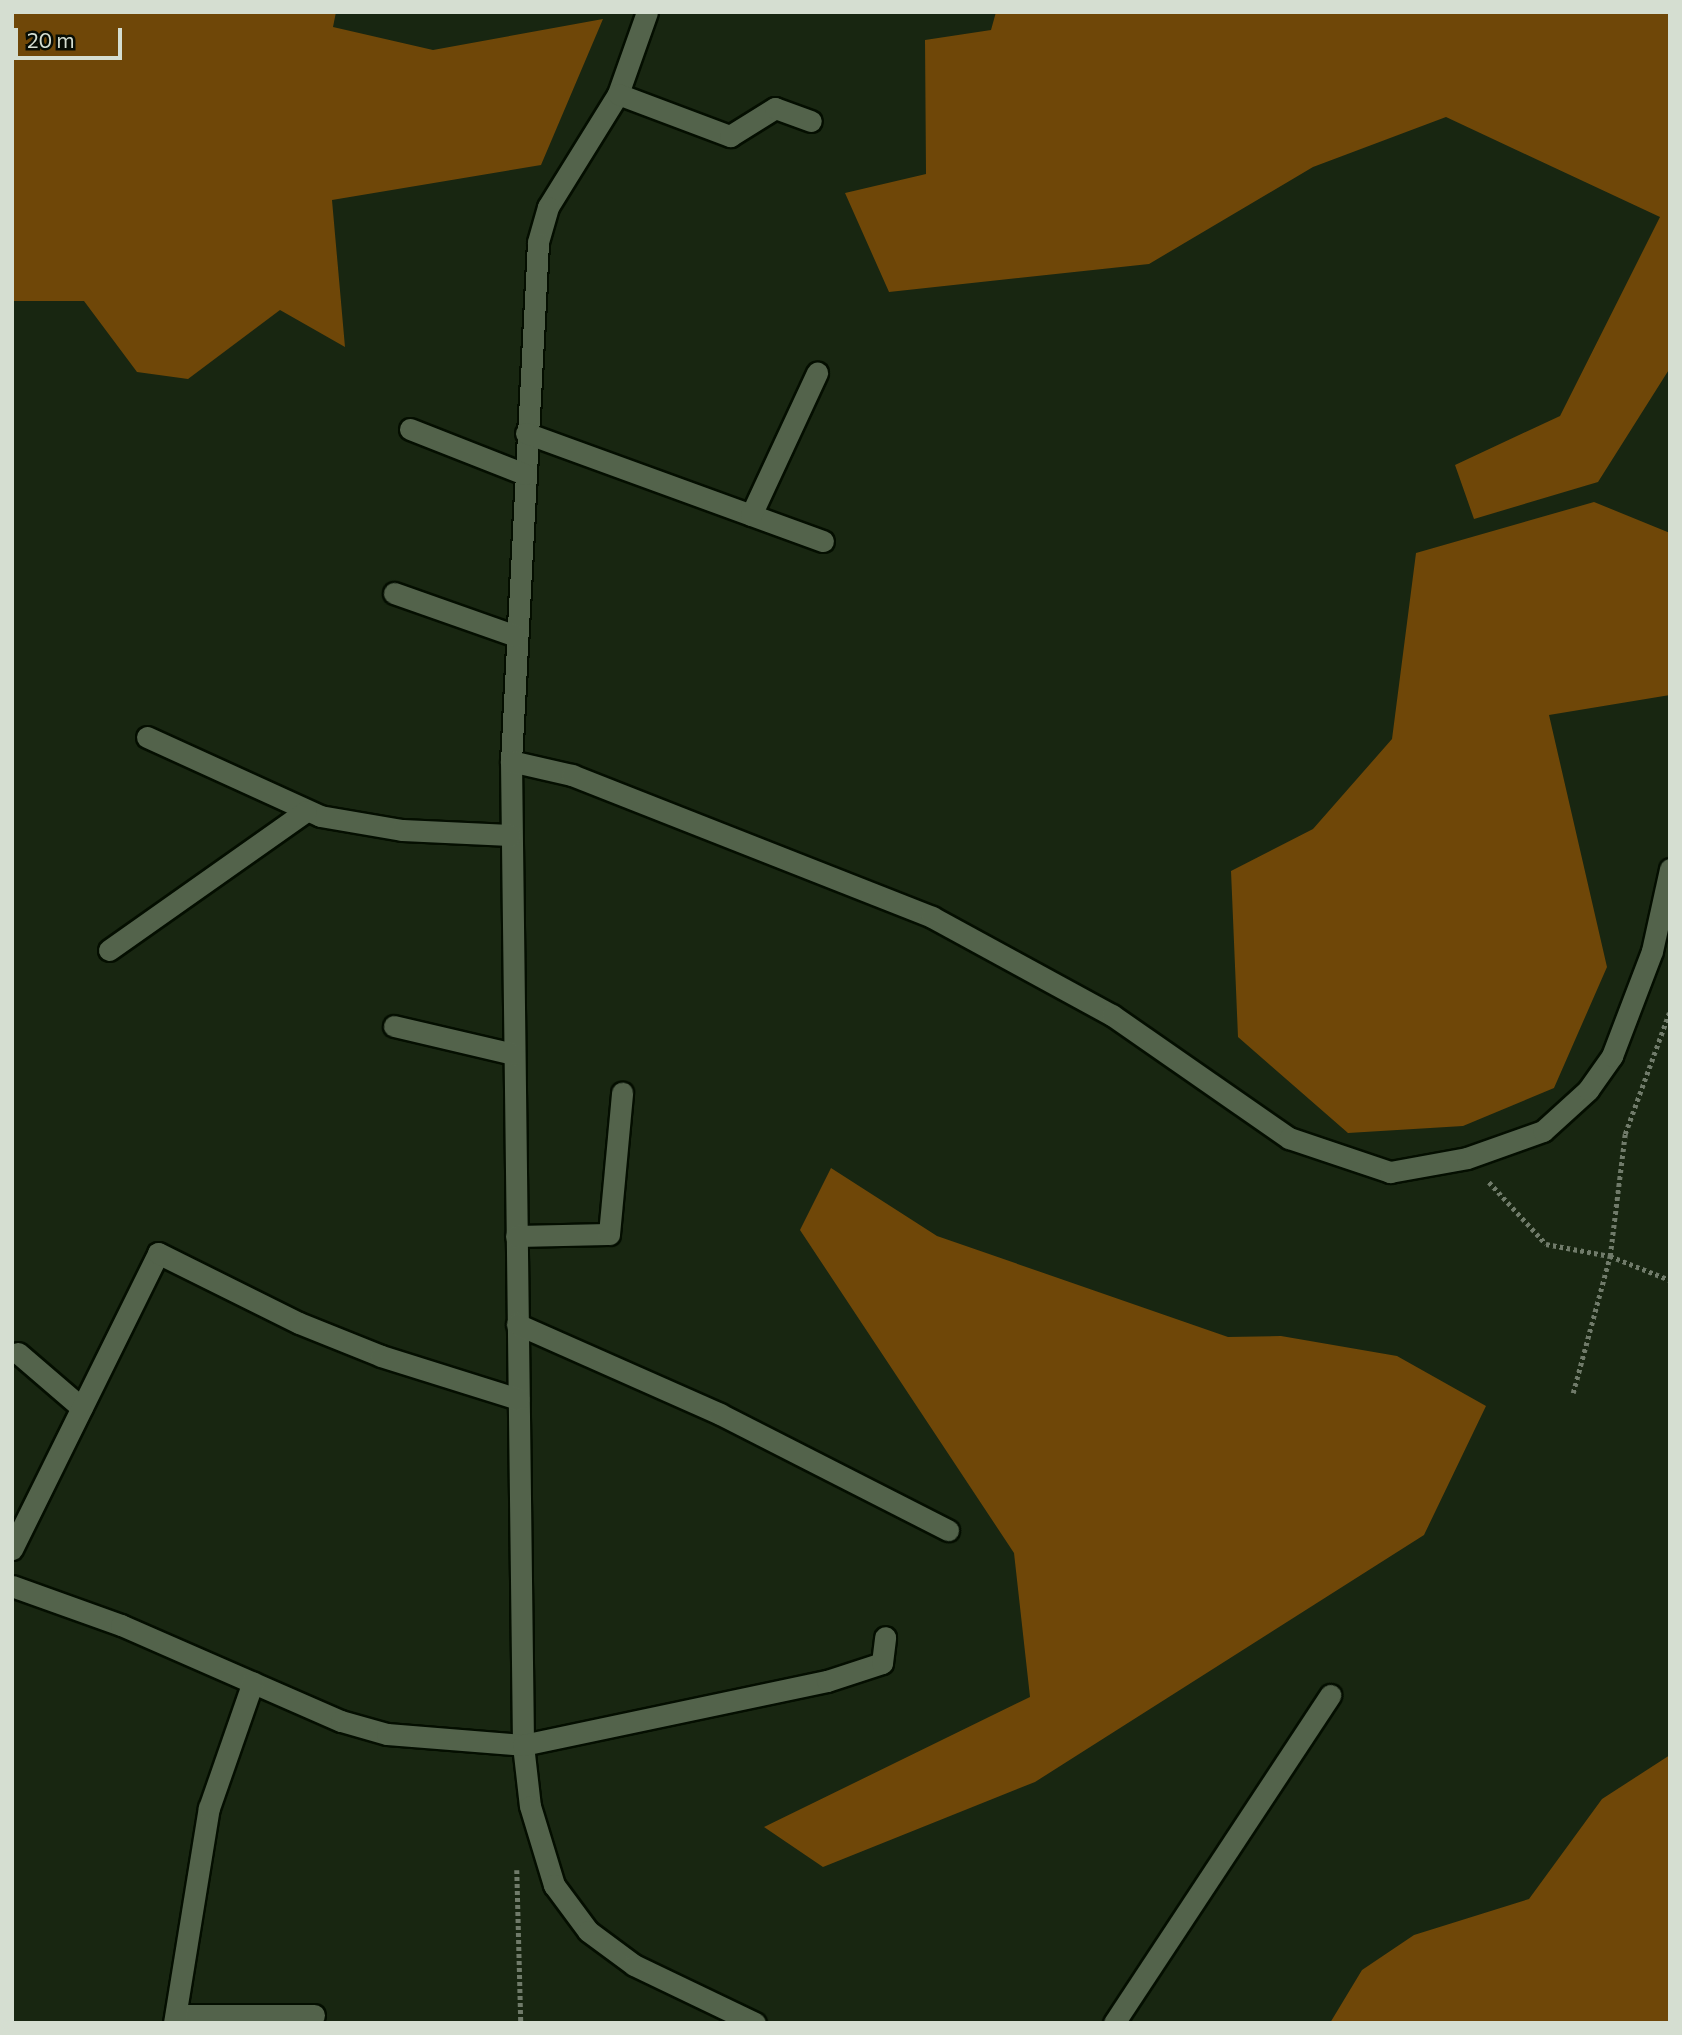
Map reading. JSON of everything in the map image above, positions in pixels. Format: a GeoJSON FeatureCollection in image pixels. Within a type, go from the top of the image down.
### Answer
{"type":"FeatureCollection","features":[{"type":"Feature","properties":{"kind":"street"},"geometry":{"type":"LineString","coordinates":[[647,12],[618,94],[548,207],[538,243],[516,636],[510,835],[523,1745],[530,1806],[554,1885],[587,1931],[634,1965],[755,2023]]}},
{"type":"Feature","properties":{"kind":"street"},"geometry":{"type":"LineString","coordinates":[[618,94],[730,136],[775,108],[811,121]]}},
{"type":"Feature","properties":{"kind":"street"},"geometry":{"type":"LineString","coordinates":[[751,515],[817,373]]}},
{"type":"Feature","properties":{"kind":"street"},"geometry":{"type":"LineString","coordinates":[[410,429],[524,474]]}},
{"type":"Feature","properties":{"kind":"street"},"geometry":{"type":"LineString","coordinates":[[526,433],[823,541]]}},
{"type":"Feature","properties":{"kind":"street"},"geometry":{"type":"LineString","coordinates":[[394,593],[516,636]]}},
{"type":"Feature","properties":{"kind":"street"},"geometry":{"type":"LineString","coordinates":[[147,737],[306,811],[402,830],[510,835]]}},
{"type":"Feature","properties":{"kind":"street"},"geometry":{"type":"LineString","coordinates":[[511,761],[572,775],[932,917],[999,958],[1112,1015],[1289,1138],[1390,1172],[1467,1158],[1543,1131],[1588,1090],[1612,1056],[1652,951],[1670,869]]}},
{"type":"Feature","properties":{"kind":"street"},"geometry":{"type":"LineString","coordinates":[[109,950],[306,811]]}},
{"type":"Feature","properties":{"kind":"street"},"geometry":{"type":"LineString","coordinates":[[394,1026],[513,1054]]}},
{"type":"Feature","properties":{"kind":"street"},"geometry":{"type":"LineString","coordinates":[[516,1236],[609,1234],[622,1093]]}},
{"type":"Feature","properties":{"kind":"street"},"geometry":{"type":"LineString","coordinates":[[12,1549],[158,1253],[299,1323],[381,1356],[518,1399]]}},
{"type":"Feature","properties":{"kind":"street"},"geometry":{"type":"LineString","coordinates":[[517,1324],[720,1414],[948,1530]]}},
{"type":"Feature","properties":{"kind":"street"},"geometry":{"type":"LineString","coordinates":[[18,1353],[82,1408]]}},
{"type":"Feature","properties":{"kind":"street"},"geometry":{"type":"LineString","coordinates":[[12,1586],[121,1625],[341,1721],[387,1734],[523,1745],[827,1681],[882,1662],[885,1637]]}},
{"type":"Feature","properties":{"kind":"street"},"geometry":{"type":"LineString","coordinates":[[253,1682],[208,1808],[175,2019],[314,2015]]}},
{"type":"Feature","properties":{"kind":"street"},"geometry":{"type":"LineString","coordinates":[[1114,2023],[1330,1695]]}},
{"type":"Feature","properties":{"kind":"path"},"geometry":{"type":"LineString","coordinates":[[1573,1393],[1609,1256],[1625,1134],[1668,1013]]}},
{"type":"Feature","properties":{"kind":"path"},"geometry":{"type":"LineString","coordinates":[[1467,1158],[1546,1244],[1609,1256],[1670,1280]]}},
{"type":"Feature","properties":{"kind":"path"},"geometry":{"type":"LineString","coordinates":[[517,1861],[522,2023]]}},
{"type":"Feature","properties":{"kind":"shaded area"},"geometry":{"type":"Polygon","coordinates":[[[12,12],[336,12],[333,27],[433,50],[603,19],[541,165],[332,200],[345,347],[280,310],[188,379],[137,372],[84,301],[12,301],[12,12]]]}},
{"type":"Feature","properties":{"kind":"shaded area"},"geometry":{"type":"Polygon","coordinates":[[[996,12],[1670,12],[1670,368],[1598,482],[1474,519],[1455,465],[1560,416],[1660,217],[1446,117],[1313,167],[1149,264],[889,292],[845,193],[926,174],[925,40],[991,30],[996,12]]]}},
{"type":"Feature","properties":{"kind":"shaded area"},"geometry":{"type":"Polygon","coordinates":[[[1594,502],[1670,533],[1670,695],[1549,715],[1607,967],[1554,1088],[1463,1126],[1348,1133],[1238,1037],[1231,871],[1313,829],[1392,739],[1416,553],[1594,502]]]}},
{"type":"Feature","properties":{"kind":"shaded area"},"geometry":{"type":"Polygon","coordinates":[[[831,1168],[937,1236],[1228,1337],[1281,1336],[1397,1356],[1486,1406],[1424,1535],[1035,1782],[823,1867],[764,1827],[1030,1697],[1014,1553],[800,1230],[831,1168]]]}},
{"type":"Feature","properties":{"kind":"shaded area"},"geometry":{"type":"Polygon","coordinates":[[[1670,1755],[1670,2023],[1330,2023],[1362,1970],[1414,1935],[1529,1899],[1602,1799],[1670,1755]]]}}]}
